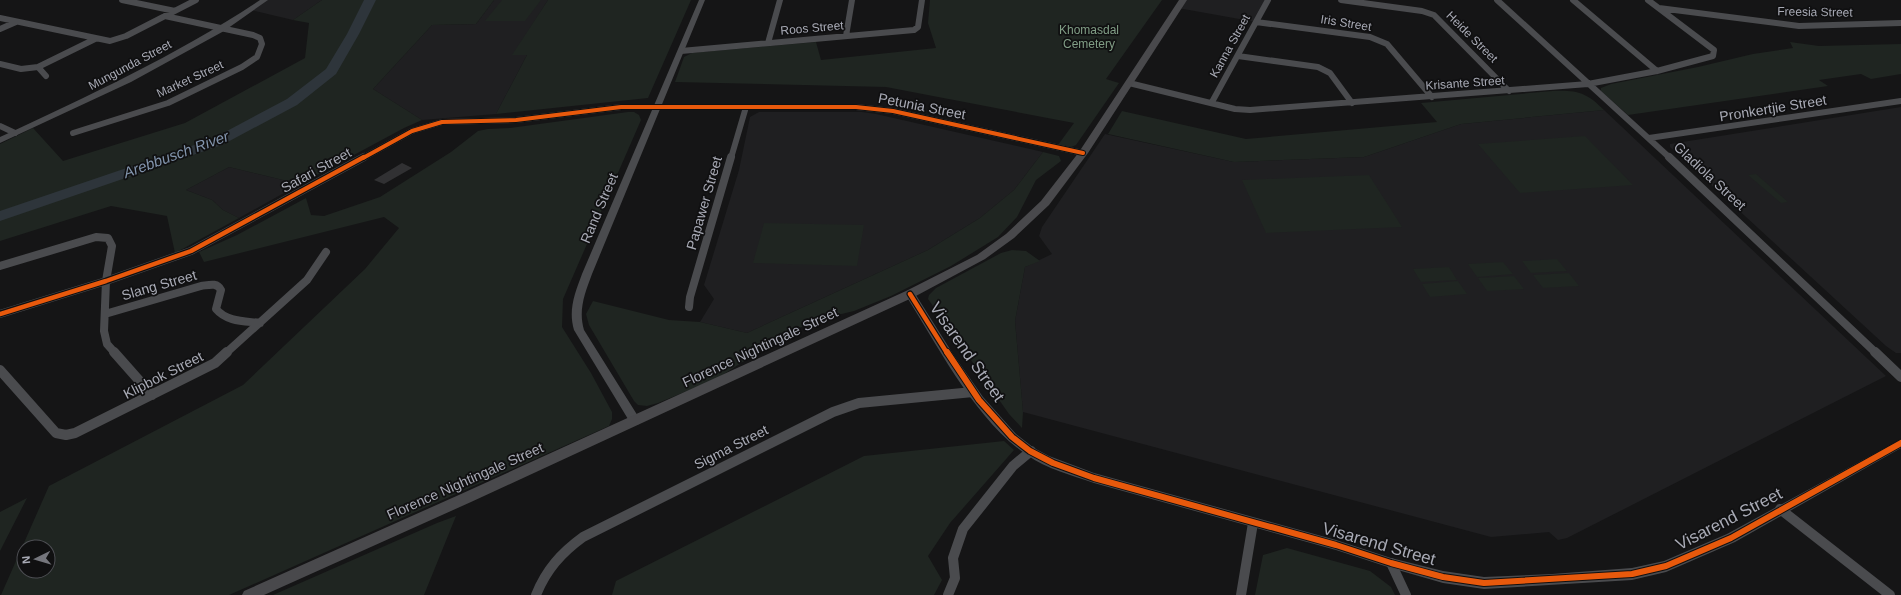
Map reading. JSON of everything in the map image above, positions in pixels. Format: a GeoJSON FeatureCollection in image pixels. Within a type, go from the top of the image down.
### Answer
{"type":"FeatureCollection","features":[{"type":"Feature","properties":{"kind":"main road","name":"Florence Nightingale Street"},"geometry":{"type":"LineString","coordinates":[[249,595],[635,421],[910,294],[964,267],[1010,236],[1045,204],[1083,153],[1183,0]]}},
{"type":"Feature","properties":{"kind":"street"},"geometry":{"type":"LineString","coordinates":[[122,0],[175,11]]}},
{"type":"Feature","properties":{"kind":"street"},"geometry":{"type":"LineString","coordinates":[[0,18],[106,41],[116,40],[196,0]]}},
{"type":"Feature","properties":{"kind":"street","name":"Mungunda Street"},"geometry":{"type":"LineString","coordinates":[[0,140],[128,80],[221,28],[265,0]]}},
{"type":"Feature","properties":{"kind":"street","name":"Rand Street"},"geometry":{"type":"LineString","coordinates":[[635,421],[579,330],[575,321],[575,309],[587,274],[702,0]]}},
{"type":"Feature","properties":{"kind":"street"},"geometry":{"type":"LineString","coordinates":[[768,43],[780,0]]}},
{"type":"Feature","properties":{"kind":"street"},"geometry":{"type":"LineString","coordinates":[[846,36],[852,0]]}},
{"type":"Feature","properties":{"kind":"street","name":"Roos Street"},"geometry":{"type":"LineString","coordinates":[[681,51],[914,30],[918,27],[920,22],[922,0]]}},
{"type":"Feature","properties":{"kind":"street","name":"Kanna Street"},"geometry":{"type":"LineString","coordinates":[[1212,102],[1268,0]]}},
{"type":"Feature","properties":{"kind":"street","name":"Heide Street"},"geometry":{"type":"LineString","coordinates":[[1341,0],[1422,11],[1434,15],[1509,91]]}},
{"type":"Feature","properties":{"kind":"street","name":"Gladiola Street"},"geometry":{"type":"LineString","coordinates":[[1497,0],[1649,138],[1901,377]]}},
{"type":"Feature","properties":{"kind":"street"},"geometry":{"type":"LineString","coordinates":[[1573,0],[1657,71]]}},
{"type":"Feature","properties":{"kind":"street","name":"Krisante Street"},"geometry":{"type":"LineString","coordinates":[[1129,83],[1250,110],[1588,84],[1657,71],[1713,56],[1715,53],[1714,50],[1648,0]]}},
{"type":"Feature","properties":{"kind":"street","name":"Freesia Street"},"geometry":{"type":"LineString","coordinates":[[1658,8],[1799,26],[1901,23]]}},
{"type":"Feature","properties":{"kind":"street"},"geometry":{"type":"LineString","coordinates":[[165,16],[221,28]]}},
{"type":"Feature","properties":{"kind":"street"},"geometry":{"type":"LineString","coordinates":[[0,29],[16,22]]}},
{"type":"Feature","properties":{"kind":"street","name":"Iris Street"},"geometry":{"type":"LineString","coordinates":[[1256,22],[1382,41],[1432,96]]}},
{"type":"Feature","properties":{"kind":"street","name":"Market Street"},"geometry":{"type":"LineString","coordinates":[[73,133],[168,104],[242,67],[257,57],[262,44],[260,38],[221,28]]}},
{"type":"Feature","properties":{"kind":"street"},"geometry":{"type":"LineString","coordinates":[[0,64],[21,69],[38,67],[95,39]]}},
{"type":"Feature","properties":{"kind":"street"},"geometry":{"type":"LineString","coordinates":[[1238,56],[1318,67],[1330,73],[1352,103]]}},
{"type":"Feature","properties":{"kind":"street"},"geometry":{"type":"LineString","coordinates":[[38,67],[46,76]]}},
{"type":"Feature","properties":{"kind":"street","name":"Pronkertjie Street"},"geometry":{"type":"LineString","coordinates":[[1649,138],[1901,101]]}},
{"type":"Feature","properties":{"kind":"street","name":"Petunia Street"},"geometry":{"type":"LineString","coordinates":[[657,106],[872,108],[1083,153]]}},
{"type":"Feature","properties":{"kind":"street","name":"Safari Street"},"geometry":{"type":"LineString","coordinates":[[0,314],[180,256],[412,131],[425,126],[450,121],[516,120],[621,107],[657,106]]}},
{"type":"Feature","properties":{"kind":"street","name":"Papawer Street"},"geometry":{"type":"LineString","coordinates":[[689,307],[690,297],[746,107]]}},
{"type":"Feature","properties":{"kind":"street"},"geometry":{"type":"LineString","coordinates":[[0,126],[15,133]]}},
{"type":"Feature","properties":{"kind":"street"},"geometry":{"type":"LineString","coordinates":[[0,266],[86,240],[103,237],[108,238],[112,246],[106,281],[104,331],[107,344],[152,395]]}},
{"type":"Feature","properties":{"kind":"street","name":"Klipbok Street"},"geometry":{"type":"LineString","coordinates":[[0,370],[56,433],[61,435],[82,431],[216,363],[307,280],[326,252]]}},
{"type":"Feature","properties":{"kind":"street","name":"Slang Street"},"geometry":{"type":"LineString","coordinates":[[105,314],[201,286],[215,284],[219,286],[221,290],[216,309],[220,314],[236,320],[260,323]]}},
{"type":"Feature","properties":{"kind":"street","name":"Visarend Street"},"geometry":{"type":"LineString","coordinates":[[910,294],[973,392],[1008,431],[1031,451],[1067,470],[1336,545],[1391,563],[1443,577],[1484,583],[1632,574],[1666,566],[1731,538],[1780,509],[1901,443]]}},
{"type":"Feature","properties":{"kind":"street","name":"Sigma Street"},"geometry":{"type":"LineString","coordinates":[[536,595],[542,578],[553,562],[583,537],[833,412],[858,403],[973,392]]}},
{"type":"Feature","properties":{"kind":"street"},"geometry":{"type":"LineString","coordinates":[[948,595],[955,578],[953,558],[963,529],[1013,466],[1031,451]]}},
{"type":"Feature","properties":{"kind":"street"},"geometry":{"type":"LineString","coordinates":[[1780,509],[1890,595]]}},
{"type":"Feature","properties":{"kind":"street"},"geometry":{"type":"LineString","coordinates":[[1241,595],[1253,523]]}},
{"type":"Feature","properties":{"kind":"street"},"geometry":{"type":"LineString","coordinates":[[1391,563],[1406,595]]}},
{"type":"Feature","properties":{"kind":"shaded area"},"geometry":{"type":"Polygon","coordinates":[[[265,0],[322,0],[293,20],[251,10],[265,0]]]}},
{"type":"Feature","properties":{"kind":"shaded area"},"geometry":{"type":"Polygon","coordinates":[[[494,0],[548,0],[513,55],[527,55],[496,114],[422,120],[373,89],[432,25],[476,24],[494,0]]]}},
{"type":"Feature","properties":{"kind":"shaded area"},"geometry":{"type":"Polygon","coordinates":[[[1183,0],[1267,0],[1256,22],[1178,8],[1183,0]]]}},
{"type":"Feature","properties":{"kind":"shaded area"},"geometry":{"type":"Polygon","coordinates":[[[1901,107],[1901,353],[1896,353],[1886,346],[1670,147],[1670,144],[1901,107]]]}},
{"type":"Feature","properties":{"kind":"shaded area"},"geometry":{"type":"Polygon","coordinates":[[[1604,110],[1886,376],[1567,538],[1558,540],[1549,532],[1491,537],[1023,412],[1015,321],[1025,267],[1052,254],[1039,236],[1042,227],[1105,134],[1234,162],[1364,157],[1461,124],[1604,110]]]}},
{"type":"Feature","properties":{"kind":"shaded area"},"geometry":{"type":"Polygon","coordinates":[[[759,112],[862,112],[1043,152],[1014,190],[980,218],[928,250],[747,333],[700,322],[714,299],[704,285],[739,170],[750,117],[759,112]]]}},
{"type":"Feature","properties":{"kind":"shaded area"},"geometry":{"type":"Polygon","coordinates":[[[229,167],[300,184],[239,218],[223,210],[212,200],[186,190],[229,167]]]}},
{"type":"Feature","properties":{"kind":"green space"},"geometry":{"type":"Polygon","coordinates":[[[322,0],[370,0],[353,36],[371,0],[494,0],[476,24],[432,25],[373,89],[422,120],[404,128],[300,184],[229,167],[186,190],[212,200],[223,210],[239,218],[175,253],[167,216],[111,206],[0,241],[0,144],[33,128],[63,161],[185,123],[305,58],[309,23],[293,20],[322,0]]]}},
{"type":"Feature","properties":{"kind":"green space"},"geometry":{"type":"Polygon","coordinates":[[[502,0],[541,0],[525,21],[485,21],[502,0]]]}},
{"type":"Feature","properties":{"kind":"green space"},"geometry":{"type":"Polygon","coordinates":[[[548,0],[691,0],[648,98],[496,114],[527,55],[512,55],[548,0]]]}},
{"type":"Feature","properties":{"kind":"green space","name":"Khomasdal Cemetery"},"geometry":{"type":"Polygon","coordinates":[[[930,0],[1162,0],[1106,79],[1119,83],[1076,145],[1071,147],[1058,145],[1074,123],[886,87],[675,82],[684,57],[692,53],[816,42],[821,60],[936,48],[928,23],[930,0]]]}},
{"type":"Feature","properties":{"kind":"green space"},"geometry":{"type":"Polygon","coordinates":[[[1790,42],[1819,46],[1901,44],[1901,74],[1871,79],[1861,74],[1819,80],[1828,86],[1628,115],[1601,91],[1601,88],[1611,84],[1698,67],[1753,54],[1793,48],[1790,42]]]}},
{"type":"Feature","properties":{"kind":"green space"},"geometry":{"type":"Polygon","coordinates":[[[1552,91],[1581,93],[1592,99],[1604,110],[1461,124],[1364,157],[1234,162],[1108,134],[1122,111],[1246,139],[1437,122],[1421,103],[1552,91]]]}},
{"type":"Feature","properties":{"kind":"green space"},"geometry":{"type":"Polygon","coordinates":[[[628,112],[634,112],[639,115],[641,120],[563,299],[562,327],[591,373],[612,412],[612,419],[609,426],[229,595],[1,595],[16,561],[16,579],[56,579],[56,539],[26,539],[49,486],[243,385],[365,269],[399,228],[384,217],[204,262],[199,252],[237,235],[306,198],[311,215],[324,216],[380,197],[451,152],[478,131],[510,128],[628,112]]]}},
{"type":"Feature","properties":{"kind":"green space"},"geometry":{"type":"Polygon","coordinates":[[[1585,136],[1633,185],[1520,193],[1478,144],[1585,136]]]}},
{"type":"Feature","properties":{"kind":"green space"},"geometry":{"type":"Polygon","coordinates":[[[1043,152],[1059,156],[1061,161],[1036,180],[1017,217],[998,237],[951,266],[891,296],[854,311],[829,317],[772,338],[749,358],[716,379],[658,403],[647,406],[638,405],[634,401],[589,325],[586,314],[593,301],[669,320],[700,322],[747,333],[928,250],[980,218],[1014,190],[1043,152]]]}},
{"type":"Feature","properties":{"kind":"green space"},"geometry":{"type":"Polygon","coordinates":[[[1756,174],[1788,202],[1781,203],[1748,175],[1756,174]]]}},
{"type":"Feature","properties":{"kind":"green space"},"geometry":{"type":"Polygon","coordinates":[[[1369,175],[1402,227],[1266,233],[1242,180],[1369,175]]]}},
{"type":"Feature","properties":{"kind":"green space"},"geometry":{"type":"Polygon","coordinates":[[[764,223],[864,225],[857,266],[753,263],[764,223]]]}},
{"type":"Feature","properties":{"kind":"green space"},"geometry":{"type":"Polygon","coordinates":[[[1012,250],[1026,251],[1040,261],[1025,267],[1015,321],[1023,412],[1022,428],[1009,414],[928,299],[929,295],[936,288],[1001,253],[1012,250]]]}},
{"type":"Feature","properties":{"kind":"green space"},"geometry":{"type":"Polygon","coordinates":[[[1557,259],[1567,271],[1531,273],[1522,261],[1557,259]]]}},
{"type":"Feature","properties":{"kind":"green space"},"geometry":{"type":"Polygon","coordinates":[[[1503,262],[1513,274],[1477,277],[1468,264],[1503,262]]]}},
{"type":"Feature","properties":{"kind":"green space"},"geometry":{"type":"Polygon","coordinates":[[[1449,267],[1457,280],[1421,282],[1413,269],[1449,267]]]}},
{"type":"Feature","properties":{"kind":"green space"},"geometry":{"type":"Polygon","coordinates":[[[1569,273],[1579,286],[1543,288],[1533,275],[1569,273]]]}},
{"type":"Feature","properties":{"kind":"green space"},"geometry":{"type":"Polygon","coordinates":[[[1514,276],[1524,289],[1487,291],[1478,278],[1514,276]]]}},
{"type":"Feature","properties":{"kind":"green space"},"geometry":{"type":"Polygon","coordinates":[[[1458,281],[1467,294],[1430,297],[1422,284],[1458,281]]]}},
{"type":"Feature","properties":{"kind":"green space"},"geometry":{"type":"Polygon","coordinates":[[[1004,441],[1014,450],[950,523],[928,556],[942,580],[934,595],[612,595],[616,581],[864,456],[1004,441]]]}},
{"type":"Feature","properties":{"kind":"green space"},"geometry":{"type":"Polygon","coordinates":[[[27,498],[0,551],[0,512],[27,498]]]}},
{"type":"Feature","properties":{"kind":"green space"},"geometry":{"type":"Polygon","coordinates":[[[456,516],[424,595],[273,595],[437,523],[456,516]]]}},
{"type":"Feature","properties":{"kind":"green space"},"geometry":{"type":"Polygon","coordinates":[[[1287,548],[1370,571],[1391,587],[1395,595],[1255,595],[1263,555],[1287,548]]]}},
{"type":"Feature","properties":{"kind":"building"},"geometry":{"type":"Polygon","coordinates":[[[402,163],[412,168],[384,184],[374,180],[402,163]]]}},
{"type":"Feature","properties":{"kind":"waterway","name":"Arebbusch River"},"geometry":{"type":"LineString","coordinates":[[0,216],[217,142],[292,102],[331,71],[353,34],[370,0]]}},
{"type":"Feature","properties":{"kind":"cycle path"},"geometry":{"type":"LineString","coordinates":[[0,314],[106,281],[191,251],[412,131],[442,122],[516,120],[621,107],[856,107],[893,111],[1083,153]]}},
{"type":"Feature","properties":{"kind":"cycle path"},"geometry":{"type":"LineString","coordinates":[[910,294],[949,357],[979,400],[1012,437],[1045,460],[1094,478],[1336,545],[1391,563],[1443,577],[1484,583],[1552,580],[1632,574],[1666,566],[1731,538],[1901,443]]}}]}
